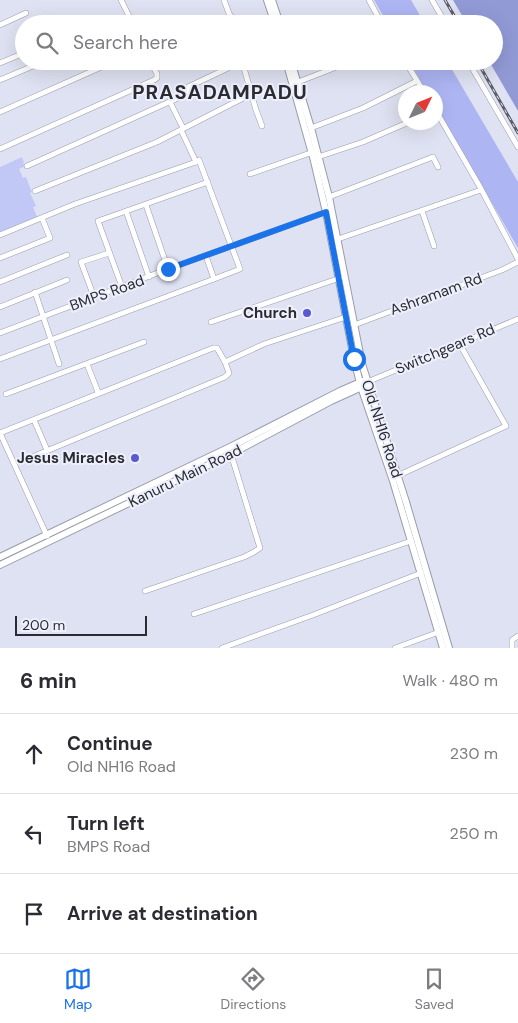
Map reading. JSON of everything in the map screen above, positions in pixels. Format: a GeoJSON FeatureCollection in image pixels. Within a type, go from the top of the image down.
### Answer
{"type":"FeatureCollection","features":[{"type":"Feature","properties":{"kind":"main road"},"geometry":{"type":"LineString","coordinates":[[267,0],[273,15]]}},
{"type":"Feature","properties":{"kind":"main road"},"geometry":{"type":"LineString","coordinates":[[272,0],[275,15]]}},
{"type":"Feature","properties":{"kind":"main road","name":"Old NH16 Road"},"geometry":{"type":"LineString","coordinates":[[289,70],[329,196],[366,383],[397,476],[449,648]]}},
{"type":"Feature","properties":{"kind":"main road","name":"Old NH16 Road"},"geometry":{"type":"LineString","coordinates":[[294,70],[311,128],[346,317],[443,648]]}},
{"type":"Feature","properties":{"kind":"main road","name":"Kanuru Main Road"},"geometry":{"type":"LineString","coordinates":[[1,561],[47,536],[231,454],[366,383]]}},
{"type":"Feature","properties":{"kind":"main road","name":"Kanuru Main Road"},"geometry":{"type":"LineString","coordinates":[[1,561],[114,507],[333,394],[366,383]]}},
{"type":"Feature","properties":{"kind":"street"},"geometry":{"type":"LineString","coordinates":[[121,0],[128,15]]}},
{"type":"Feature","properties":{"kind":"street"},"geometry":{"type":"LineString","coordinates":[[224,0],[230,15]]}},
{"type":"Feature","properties":{"kind":"street"},"geometry":{"type":"LineString","coordinates":[[369,0],[377,15]]}},
{"type":"Feature","properties":{"kind":"street"},"geometry":{"type":"LineString","coordinates":[[432,0],[441,15]]}},
{"type":"Feature","properties":{"kind":"street"},"geometry":{"type":"LineString","coordinates":[[22,15],[26,13]]}},
{"type":"Feature","properties":{"kind":"street"},"geometry":{"type":"LineString","coordinates":[[0,25],[15,18]]}},
{"type":"Feature","properties":{"kind":"street"},"geometry":{"type":"LineString","coordinates":[[0,63],[15,57]]}},
{"type":"Feature","properties":{"kind":"street"},"geometry":{"type":"LineString","coordinates":[[0,80],[22,70]]}},
{"type":"Feature","properties":{"kind":"street"},"geometry":{"type":"LineString","coordinates":[[0,112],[95,70]]}},
{"type":"Feature","properties":{"kind":"street"},"geometry":{"type":"LineString","coordinates":[[0,149],[154,80],[157,78],[155,70]]}},
{"type":"Feature","properties":{"kind":"street"},"geometry":{"type":"LineString","coordinates":[[27,166],[189,93],[188,87],[226,70]]}},
{"type":"Feature","properties":{"kind":"street"},"geometry":{"type":"LineString","coordinates":[[244,70],[262,126]]}},
{"type":"Feature","properties":{"kind":"street"},"geometry":{"type":"LineString","coordinates":[[298,82],[329,70]]}},
{"type":"Feature","properties":{"kind":"street"},"geometry":{"type":"LineString","coordinates":[[411,70],[420,85]]}},
{"type":"Feature","properties":{"kind":"street"},"geometry":{"type":"LineString","coordinates":[[473,70],[518,147]]}},
{"type":"Feature","properties":{"kind":"street"},"geometry":{"type":"LineString","coordinates":[[311,128],[363,108],[418,81]]}},
{"type":"Feature","properties":{"kind":"street"},"geometry":{"type":"LineString","coordinates":[[35,191],[157,142],[251,94]]}},
{"type":"Feature","properties":{"kind":"street"},"geometry":{"type":"LineString","coordinates":[[170,102],[196,162]]}},
{"type":"Feature","properties":{"kind":"street"},"geometry":{"type":"LineString","coordinates":[[443,124],[518,260]]}},
{"type":"Feature","properties":{"kind":"street"},"geometry":{"type":"LineString","coordinates":[[250,174],[315,154],[363,142],[398,127]]}},
{"type":"Feature","properties":{"kind":"street"},"geometry":{"type":"LineString","coordinates":[[329,196],[433,157],[438,167]]}},
{"type":"Feature","properties":{"kind":"street"},"geometry":{"type":"LineString","coordinates":[[0,235],[199,160],[239,270],[0,359]]}},
{"type":"Feature","properties":{"kind":"street"},"geometry":{"type":"LineString","coordinates":[[122,287],[98,221],[208,182]]}},
{"type":"Feature","properties":{"kind":"street"},"geometry":{"type":"LineString","coordinates":[[338,239],[481,190]]}},
{"type":"Feature","properties":{"kind":"street"},"geometry":{"type":"LineString","coordinates":[[146,205],[168,269]]}},
{"type":"Feature","properties":{"kind":"street"},"geometry":{"type":"LineString","coordinates":[[126,211],[149,277]]}},
{"type":"Feature","properties":{"kind":"street"},"geometry":{"type":"LineString","coordinates":[[422,211],[434,246]]}},
{"type":"Feature","properties":{"kind":"street","name":"BMPS Road"},"geometry":{"type":"LineString","coordinates":[[0,333],[168,269],[326,212]]}},
{"type":"Feature","properties":{"kind":"street"},"geometry":{"type":"LineString","coordinates":[[0,258],[50,238],[42,218]]}},
{"type":"Feature","properties":{"kind":"street"},"geometry":{"type":"LineString","coordinates":[[94,297],[81,262],[109,253]]}},
{"type":"Feature","properties":{"kind":"street"},"geometry":{"type":"LineString","coordinates":[[0,282],[67,255]]}},
{"type":"Feature","properties":{"kind":"street"},"geometry":{"type":"LineString","coordinates":[[206,256],[214,280]]}},
{"type":"Feature","properties":{"kind":"street","name":"Ashramam Rd"},"geometry":{"type":"LineString","coordinates":[[354,325],[502,270],[518,260]]}},
{"type":"Feature","properties":{"kind":"street"},"geometry":{"type":"LineString","coordinates":[[211,322],[340,278]]}},
{"type":"Feature","properties":{"kind":"street"},"geometry":{"type":"LineString","coordinates":[[0,307],[67,280]]}},
{"type":"Feature","properties":{"kind":"street"},"geometry":{"type":"LineString","coordinates":[[35,292],[59,364]]}},
{"type":"Feature","properties":{"kind":"street"},"geometry":{"type":"LineString","coordinates":[[225,362],[264,344],[346,317]]}},
{"type":"Feature","properties":{"kind":"street","name":"Switchgears Rd"},"geometry":{"type":"LineString","coordinates":[[366,383],[518,319]]}},
{"type":"Feature","properties":{"kind":"street"},"geometry":{"type":"LineString","coordinates":[[6,394],[144,342]]}},
{"type":"Feature","properties":{"kind":"street"},"geometry":{"type":"LineString","coordinates":[[397,476],[506,426],[460,343]]}},
{"type":"Feature","properties":{"kind":"street"},"geometry":{"type":"LineString","coordinates":[[32,457],[225,377],[229,373],[219,350],[213,348],[98,392],[0,433],[47,536]]}},
{"type":"Feature","properties":{"kind":"street"},"geometry":{"type":"LineString","coordinates":[[87,364],[98,392]]}},
{"type":"Feature","properties":{"kind":"street"},"geometry":{"type":"LineString","coordinates":[[34,420],[47,450]]}},
{"type":"Feature","properties":{"kind":"street"},"geometry":{"type":"LineString","coordinates":[[145,590],[244,557],[260,548],[231,454]]}},
{"type":"Feature","properties":{"kind":"street"},"geometry":{"type":"LineString","coordinates":[[194,614],[411,541]]}},
{"type":"Feature","properties":{"kind":"street"},"geometry":{"type":"LineString","coordinates":[[222,648],[314,615],[421,573]]}},
{"type":"Feature","properties":{"kind":"street"},"geometry":{"type":"LineString","coordinates":[[395,648],[439,632]]}},
{"type":"Feature","properties":{"kind":"street"},"geometry":{"type":"LineString","coordinates":[[512,648],[512,640],[518,636]]}},
{"type":"Feature","properties":{"kind":"shaded area"},"geometry":{"type":"Polygon","coordinates":[[[374,0],[411,0],[420,15],[383,15],[374,0]]]}},
{"type":"Feature","properties":{"kind":"shaded area"},"geometry":{"type":"Polygon","coordinates":[[[453,0],[518,0],[518,111],[494,70],[503,70],[503,15],[462,15],[453,0]]]}},
{"type":"Feature","properties":{"kind":"shaded area"},"geometry":{"type":"Polygon","coordinates":[[[414,70],[452,70],[518,182],[518,248],[443,118],[443,85],[423,85],[414,70]]]}},
{"type":"Feature","properties":{"kind":"shaded area"},"geometry":{"type":"Polygon","coordinates":[[[22,157],[24,163],[22,164],[26,166],[19,169],[23,178],[26,177],[33,191],[30,193],[36,206],[33,207],[37,217],[0,233],[0,167],[22,157]]]}},
{"type":"Feature","properties":{"kind":"railway"},"geometry":{"type":"LineString","coordinates":[[445,0],[454,15]]}},
{"type":"Feature","properties":{"kind":"railway"},"geometry":{"type":"LineString","coordinates":[[482,70],[518,133]]}},
{"type":"Feature","properties":{"kind":"place","name":"Church"},"geometry":{"type":"Point","coordinates":[307,313]}},
{"type":"Feature","properties":{"kind":"place","name":"Jesus Miracles"},"geometry":{"type":"Point","coordinates":[135,458]}},
{"type":"Feature","properties":{"kind":"district","name":"PRASADAMPADU"},"geometry":{"type":"Point","coordinates":[220,92]}},
{"type":"Feature","properties":{"kind":"route"},"geometry":{"type":"LineString","coordinates":[[168,269],[326,212],[354,359]]}}]}
